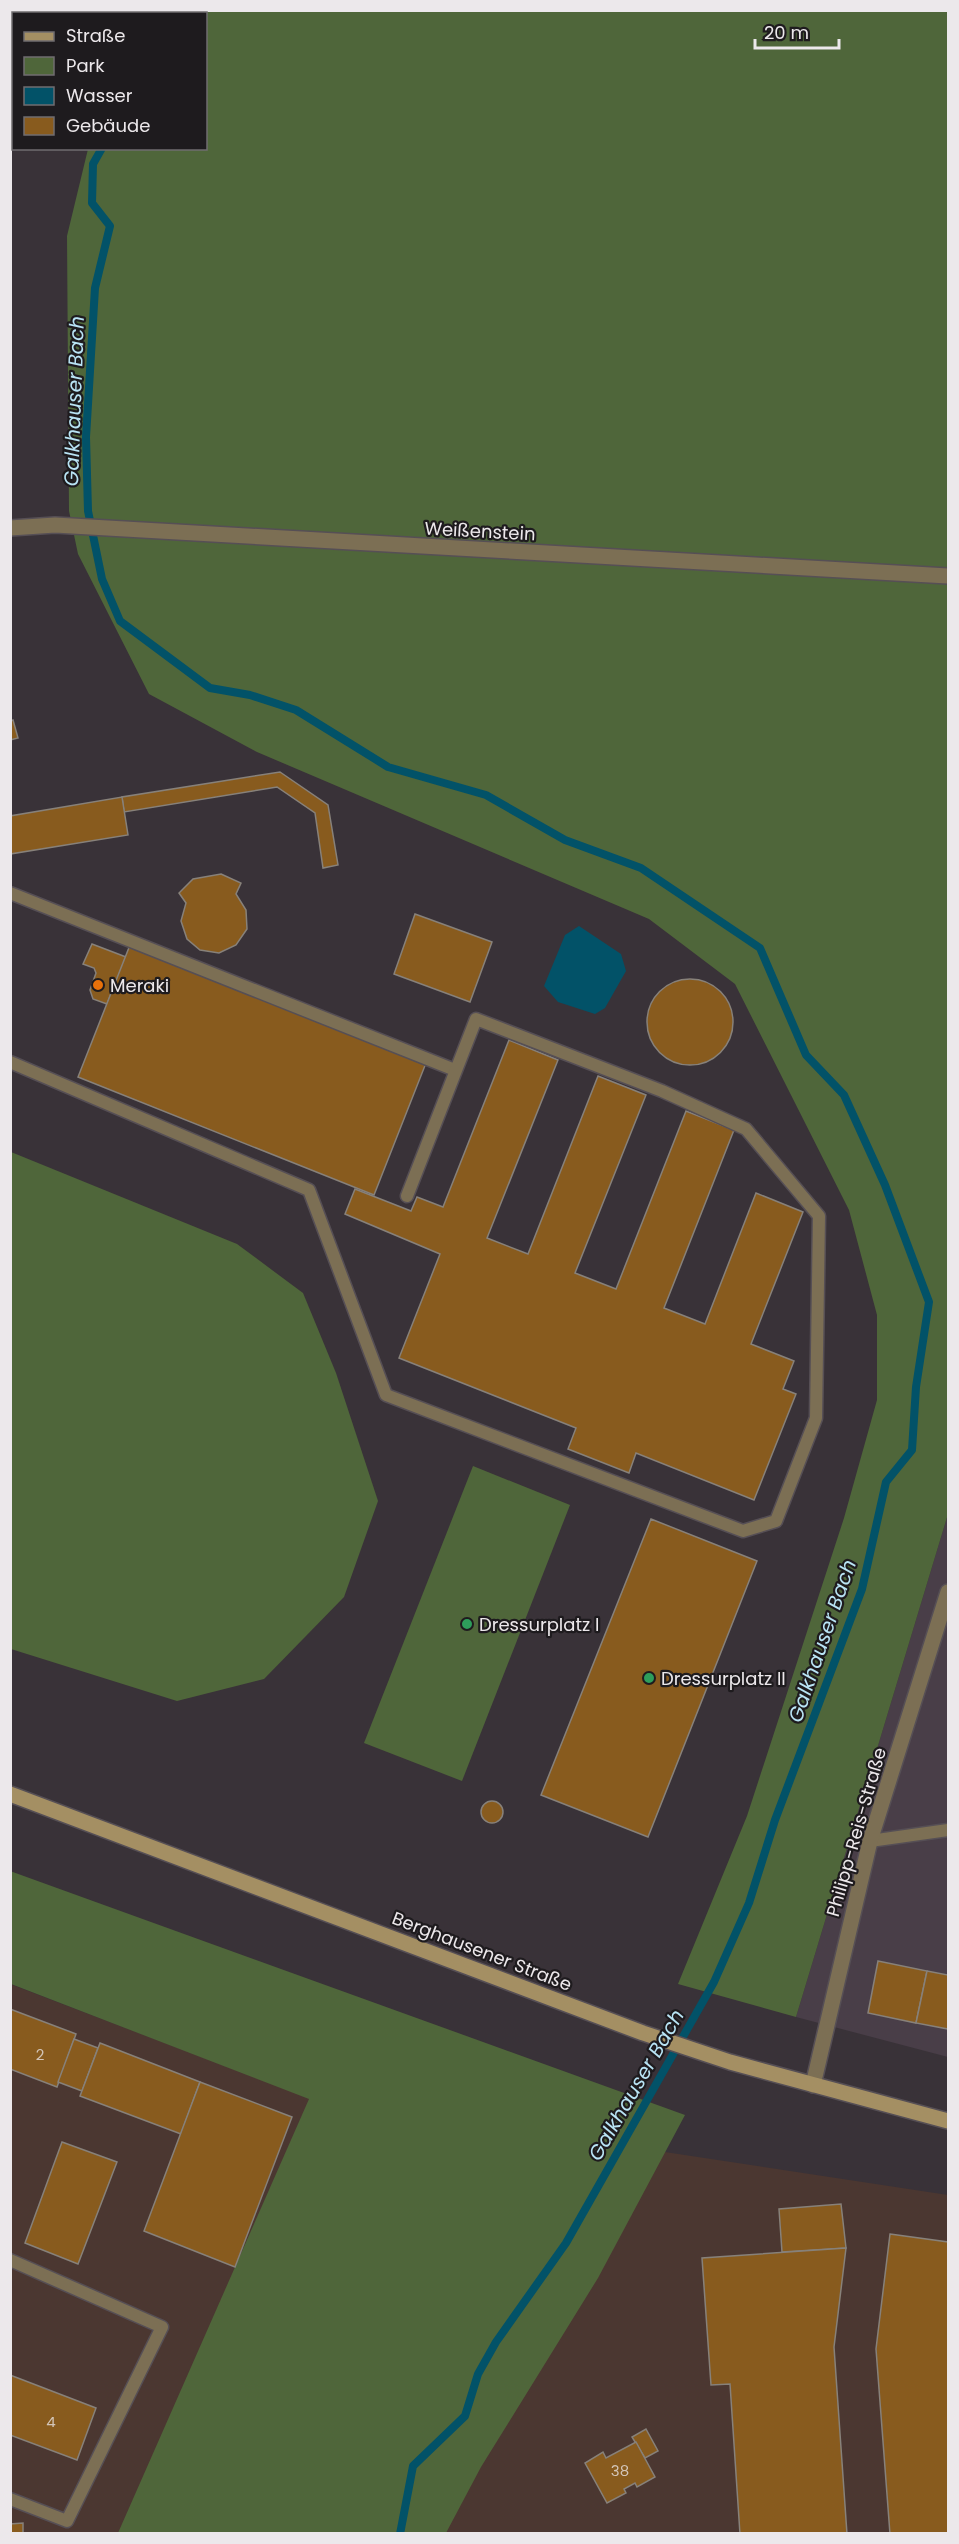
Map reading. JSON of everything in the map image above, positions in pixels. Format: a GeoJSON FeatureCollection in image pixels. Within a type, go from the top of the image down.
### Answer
{"type":"FeatureCollection","features":[{"type":"Feature","properties":{"kind":"main road","name":"Berghausener Straße"},"geometry":{"type":"LineString","coordinates":[[10,1794],[643,2033],[730,2062],[948,2121]]}},
{"type":"Feature","properties":{"kind":"street","name":"Weißenstein"},"geometry":{"type":"LineString","coordinates":[[10,528],[55,525],[948,576]]}},
{"type":"Feature","properties":{"kind":"street","name":"Philipp-Reis-Straße"},"geometry":{"type":"LineString","coordinates":[[813,2085],[870,1842],[948,1592]]}},
{"type":"Feature","properties":{"kind":"lane"},"geometry":{"type":"LineString","coordinates":[[10,892],[455,1070]]}},
{"type":"Feature","properties":{"kind":"lane"},"geometry":{"type":"LineString","coordinates":[[10,1062],[309,1190],[386,1395],[743,1531],[776,1521],[816,1418],[819,1216],[746,1129],[662,1091],[476,1019],[407,1196]]}},
{"type":"Feature","properties":{"kind":"lane"},"geometry":{"type":"LineString","coordinates":[[870,1842],[948,1830]]}},
{"type":"Feature","properties":{"kind":"lane"},"geometry":{"type":"LineString","coordinates":[[10,2260],[162,2327],[67,2521],[10,2499]]}},
{"type":"Feature","properties":{"kind":"shaded area"},"geometry":{"type":"Polygon","coordinates":[[[948,1514],[948,2057],[796,2017],[948,1514]]]}},
{"type":"Feature","properties":{"kind":"shaded area"},"geometry":{"type":"Polygon","coordinates":[[[10,1984],[309,2098],[948,2195],[948,2533],[11,2533],[10,1984]]]}},
{"type":"Feature","properties":{"kind":"green space"},"geometry":{"type":"Polygon","coordinates":[[[948,11],[948,1514],[796,2017],[678,1984],[747,1816],[844,1518],[877,1400],[877,1315],[849,1210],[735,984],[649,919],[257,752],[149,694],[78,554],[69,511],[67,236],[88,150],[207,150],[207,12],[144,12],[948,11]]]}},
{"type":"Feature","properties":{"kind":"green space"},"geometry":{"type":"Polygon","coordinates":[[[11,1152],[237,1244],[303,1293],[336,1373],[378,1501],[344,1597],[264,1679],[177,1701],[11,1649],[11,1152]]]}},
{"type":"Feature","properties":{"kind":"green space","name":"Dressurplatz I"},"geometry":{"type":"Polygon","coordinates":[[[473,1466],[570,1505],[462,1781],[364,1743],[473,1466]]]}},
{"type":"Feature","properties":{"kind":"green space"},"geometry":{"type":"Polygon","coordinates":[[[10,1871],[685,2115],[598,2278],[481,2467],[446,2533],[118,2533],[309,2099],[11,1984],[10,1871]]]}},
{"type":"Feature","properties":{"kind":"water"},"geometry":{"type":"Polygon","coordinates":[[[579,926],[621,954],[626,971],[605,1008],[595,1014],[558,1002],[544,986],[565,935],[579,926]]]}},
{"type":"Feature","properties":{"kind":"building"},"geometry":{"type":"Polygon","coordinates":[[[10,10],[59,11],[12,12],[10,16],[10,10]]]}},
{"type":"Feature","properties":{"kind":"building"},"geometry":{"type":"Polygon","coordinates":[[[13,720],[18,738],[10,740],[10,721],[13,720]]]}},
{"type":"Feature","properties":{"kind":"building"},"geometry":{"type":"Polygon","coordinates":[[[280,772],[328,805],[338,865],[323,868],[315,813],[277,787],[124,812],[122,797],[280,772]]]}},
{"type":"Feature","properties":{"kind":"building"},"geometry":{"type":"Polygon","coordinates":[[[122,797],[128,835],[10,854],[10,816],[122,797]]]}},
{"type":"Feature","properties":{"kind":"building"},"geometry":{"type":"Polygon","coordinates":[[[221,874],[241,883],[236,894],[246,910],[247,929],[236,945],[219,953],[200,950],[187,939],[181,921],[186,903],[179,893],[193,879],[221,874]]]}},
{"type":"Feature","properties":{"kind":"building"},"geometry":{"type":"Polygon","coordinates":[[[415,914],[492,942],[470,1002],[394,974],[415,914]]]}},
{"type":"Feature","properties":{"kind":"building"},"geometry":{"type":"Polygon","coordinates":[[[92,944],[126,957],[107,1004],[93,999],[90,990],[96,973],[94,968],[83,964],[92,944]]]}},
{"type":"Feature","properties":{"kind":"building"},"geometry":{"type":"Polygon","coordinates":[[[130,945],[426,1063],[374,1195],[78,1077],[130,945]]]}},
{"type":"Feature","properties":{"kind":"building"},"geometry":{"type":"Polygon","coordinates":[[[690,979],[706,983],[720,992],[729,1006],[733,1022],[729,1038],[720,1052],[706,1061],[690,1065],[674,1061],[660,1052],[651,1038],[647,1022],[651,1006],[660,992],[674,983],[690,979]]]}},
{"type":"Feature","properties":{"kind":"building"},"geometry":{"type":"Polygon","coordinates":[[[509,1040],[558,1060],[487,1238],[528,1254],[598,1076],[646,1095],[575,1273],[616,1289],[686,1111],[734,1130],[664,1308],[705,1324],[756,1193],[803,1212],[751,1344],[794,1361],[783,1389],[796,1394],[754,1500],[636,1453],[629,1473],[568,1449],[576,1428],[399,1358],[440,1254],[345,1214],[355,1189],[411,1211],[417,1197],[443,1207],[509,1040]]]}},
{"type":"Feature","properties":{"kind":"building","name":"Dressurplatz II"},"geometry":{"type":"Polygon","coordinates":[[[651,1519],[757,1561],[648,1837],[541,1795],[651,1519]]]}},
{"type":"Feature","properties":{"kind":"building"},"geometry":{"type":"Polygon","coordinates":[[[492,1801],[500,1804],[503,1812],[500,1820],[492,1823],[484,1820],[481,1812],[484,1804],[492,1801]]]}},
{"type":"Feature","properties":{"kind":"building"},"geometry":{"type":"Polygon","coordinates":[[[878,1961],[927,1971],[916,2023],[868,2013],[878,1961]]]}},
{"type":"Feature","properties":{"kind":"building"},"geometry":{"type":"Polygon","coordinates":[[[927,1971],[948,1975],[948,2029],[916,2023],[927,1971]]]}},
{"type":"Feature","properties":{"kind":"building"},"geometry":{"type":"Polygon","coordinates":[[[10,2009],[76,2034],[57,2087],[10,2069],[10,2009]]]}},
{"type":"Feature","properties":{"kind":"building"},"geometry":{"type":"Polygon","coordinates":[[[74,2039],[98,2048],[82,2091],[58,2082],[74,2039]]]}},
{"type":"Feature","properties":{"kind":"building"},"geometry":{"type":"Polygon","coordinates":[[[100,2043],[200,2082],[181,2134],[80,2096],[100,2043]]]}},
{"type":"Feature","properties":{"kind":"building"},"geometry":{"type":"Polygon","coordinates":[[[200,2082],[292,2117],[235,2267],[144,2231],[200,2082]]]}},
{"type":"Feature","properties":{"kind":"building"},"geometry":{"type":"Polygon","coordinates":[[[62,2142],[117,2162],[78,2264],[25,2243],[62,2142]]]}},
{"type":"Feature","properties":{"kind":"building"},"geometry":{"type":"Polygon","coordinates":[[[841,2204],[846,2248],[782,2252],[779,2209],[841,2204]]]}},
{"type":"Feature","properties":{"kind":"building"},"geometry":{"type":"Polygon","coordinates":[[[890,2234],[948,2242],[948,2534],[890,2534],[876,2349],[890,2234]]]}},
{"type":"Feature","properties":{"kind":"building"},"geometry":{"type":"Polygon","coordinates":[[[846,2248],[834,2347],[847,2534],[740,2534],[730,2384],[711,2385],[702,2258],[846,2248]]]}},
{"type":"Feature","properties":{"kind":"building"},"geometry":{"type":"Polygon","coordinates":[[[10,2375],[96,2408],[77,2460],[10,2435],[10,2375]]]}},
{"type":"Feature","properties":{"kind":"building"},"geometry":{"type":"Polygon","coordinates":[[[646,2429],[658,2451],[645,2458],[632,2437],[646,2429]]]}},
{"type":"Feature","properties":{"kind":"building"},"geometry":{"type":"Polygon","coordinates":[[[636,2442],[655,2477],[637,2487],[635,2483],[624,2489],[626,2493],[607,2503],[585,2463],[603,2452],[606,2458],[636,2442]]]}},
{"type":"Feature","properties":{"kind":"building"},"geometry":{"type":"Polygon","coordinates":[[[23,2523],[23,2534],[10,2534],[10,2524],[23,2523]]]}},
{"type":"Feature","properties":{"kind":"waterway","name":"Galkhauser Bach"},"geometry":{"type":"LineString","coordinates":[[101,150],[93,164],[92,203],[110,226],[95,288],[86,437],[88,511],[102,579],[120,621],[210,688],[250,695],[296,710],[388,767],[486,795],[565,840],[641,868],[760,948],[806,1055],[844,1095],[885,1185],[929,1302],[916,1387],[912,1450],[886,1482],[862,1589],[775,1820],[749,1903],[714,1982],[566,2243],[496,2342],[478,2374],[465,2416],[413,2466],[400,2534]]}},
{"type":"Feature","properties":{"kind":"place","name":"Meraki"},"geometry":{"type":"Point","coordinates":[98,985]}},
{"type":"Feature","properties":{"kind":"place","name":"Dressurplatz I"},"geometry":{"type":"Point","coordinates":[467,1624]}},
{"type":"Feature","properties":{"kind":"place","name":"Dressurplatz II"},"geometry":{"type":"Point","coordinates":[649,1678]}}]}
